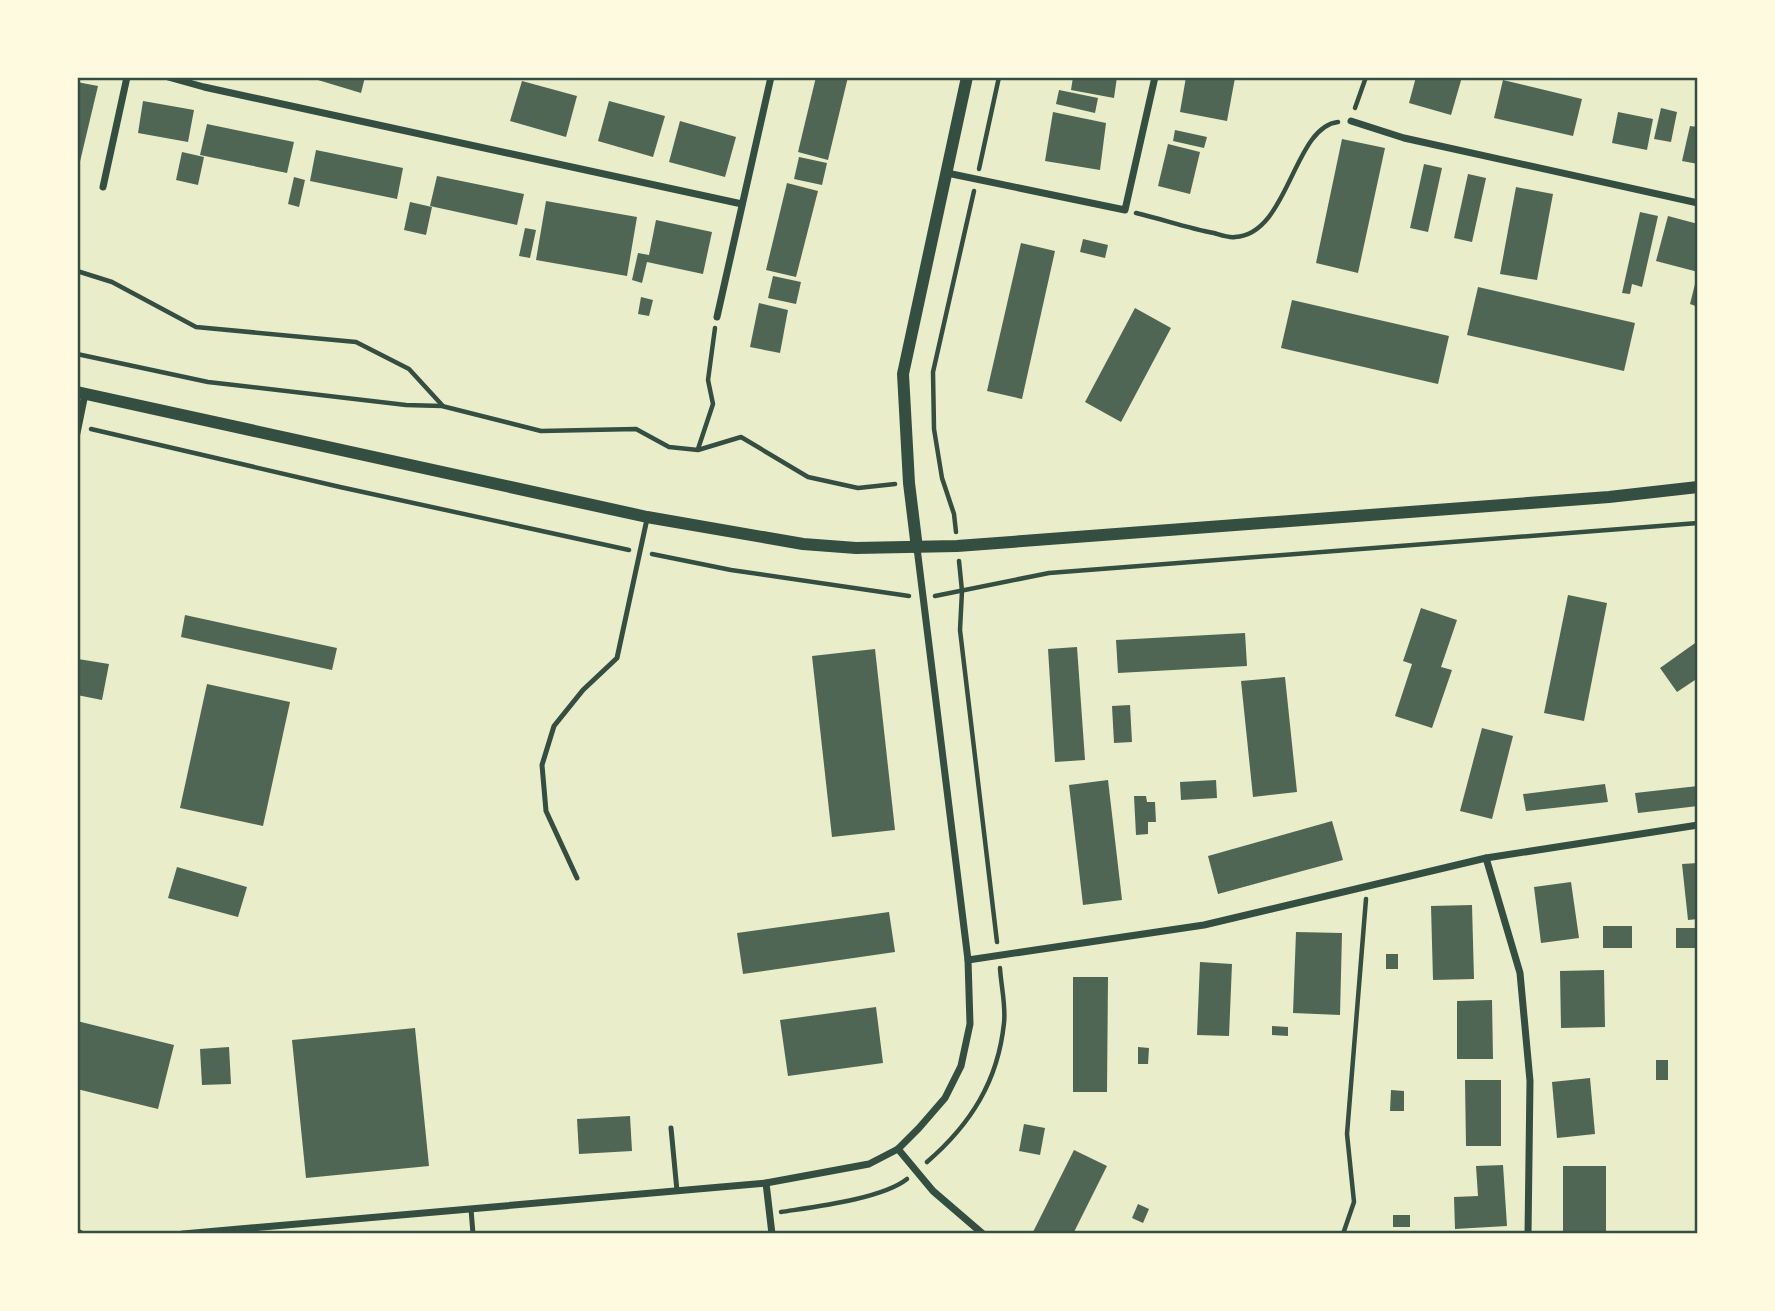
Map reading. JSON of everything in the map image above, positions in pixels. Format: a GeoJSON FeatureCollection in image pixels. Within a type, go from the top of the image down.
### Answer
{"type":"FeatureCollection","features":[{"type":"Feature","properties":{"kind":"street"},"geometry":{"type":"LineString","coordinates":[[103,187],[127,77]]}},
{"type":"Feature","properties":{"kind":"street"},"geometry":{"type":"LineString","coordinates":[[168,77],[742,204]]}},
{"type":"Feature","properties":{"kind":"street"},"geometry":{"type":"LineString","coordinates":[[717,317],[771,77]]}},
{"type":"Feature","properties":{"kind":"street"},"geometry":{"type":"LineString","coordinates":[[185,1234],[766,1183],[869,1164],[898,1149],[945,1098],[961,1066],[970,1024],[968,960],[909,483],[903,374],[967,77]]}},
{"type":"Feature","properties":{"kind":"street"},"geometry":{"type":"LineString","coordinates":[[947,173],[1125,210],[1155,77]]}},
{"type":"Feature","properties":{"kind":"street"},"geometry":{"type":"LineString","coordinates":[[1351,121],[1404,138],[1698,203]]}},
{"type":"Feature","properties":{"kind":"street"},"geometry":{"type":"LineString","coordinates":[[77,433],[81,393],[647,517],[803,544],[856,548],[957,546],[1609,497],[1698,487]]}},
{"type":"Feature","properties":{"kind":"street"},"geometry":{"type":"LineString","coordinates":[[968,960],[1204,925],[1486,858],[1698,825]]}},
{"type":"Feature","properties":{"kind":"street"},"geometry":{"type":"LineString","coordinates":[[1486,858],[1520,973],[1530,1081],[1528,1234]]}},
{"type":"Feature","properties":{"kind":"street"},"geometry":{"type":"LineString","coordinates":[[898,1149],[933,1191],[983,1234]]}},
{"type":"Feature","properties":{"kind":"street"},"geometry":{"type":"LineString","coordinates":[[766,1183],[772,1234]]}},
{"type":"Feature","properties":{"kind":"lane"},"geometry":{"type":"LineString","coordinates":[[577,878],[547,811],[542,765],[554,726],[583,691],[617,658],[647,517]]}},
{"type":"Feature","properties":{"kind":"lane"},"geometry":{"type":"LineString","coordinates":[[671,1128],[677,1191]]}},
{"type":"Feature","properties":{"kind":"lane"},"geometry":{"type":"LineString","coordinates":[[471,1209],[474,1234]]}},
{"type":"Feature","properties":{"kind":"path"},"geometry":{"type":"LineString","coordinates":[[962,591],[954,514],[942,478],[934,429],[933,372],[999,77]]}},
{"type":"Feature","properties":{"kind":"path"},"geometry":{"type":"LineString","coordinates":[[1125,210],[1188,229],[1236,237],[1255,230],[1287,191],[1308,142],[1334,122],[1351,121],[1366,77]]}},
{"type":"Feature","properties":{"kind":"path"},"geometry":{"type":"LineString","coordinates":[[77,271],[112,282],[197,327],[356,342],[409,369],[442,406]]}},
{"type":"Feature","properties":{"kind":"path"},"geometry":{"type":"LineString","coordinates":[[698,450],[713,404],[708,380],[717,317]]}},
{"type":"Feature","properties":{"kind":"path"},"geometry":{"type":"LineString","coordinates":[[77,354],[208,382],[406,405],[442,406],[541,431],[636,429],[669,447],[698,450],[741,437],[808,477],[858,488],[909,483]]}},
{"type":"Feature","properties":{"kind":"path"},"geometry":{"type":"LineString","coordinates":[[1343,1234],[1354,1202],[1348,1134],[1367,887]]}},
{"type":"Feature","properties":{"kind":"building"},"geometry":{"type":"Polygon","coordinates":[[[308,77],[365,77],[361,93],[308,77]]]}},
{"type":"Feature","properties":{"kind":"building"},"geometry":{"type":"Polygon","coordinates":[[[816,77],[848,77],[828,160],[798,152],[816,77]]]}},
{"type":"Feature","properties":{"kind":"building"},"geometry":{"type":"Polygon","coordinates":[[[1073,77],[1117,77],[1114,98],[1071,90],[1073,77]]]}},
{"type":"Feature","properties":{"kind":"building"},"geometry":{"type":"Polygon","coordinates":[[[1186,77],[1235,78],[1227,121],[1180,112],[1186,77]]]}},
{"type":"Feature","properties":{"kind":"building"},"geometry":{"type":"Polygon","coordinates":[[[1416,77],[1462,77],[1451,115],[1409,103],[1416,77]]]}},
{"type":"Feature","properties":{"kind":"building"},"geometry":{"type":"Polygon","coordinates":[[[1503,80],[1582,99],[1573,136],[1494,118],[1503,80]]]}},
{"type":"Feature","properties":{"kind":"building"},"geometry":{"type":"Polygon","coordinates":[[[522,81],[577,96],[566,137],[510,121],[522,81]]]}},
{"type":"Feature","properties":{"kind":"building"},"geometry":{"type":"Polygon","coordinates":[[[77,82],[98,86],[78,170],[77,170],[77,82]]]}},
{"type":"Feature","properties":{"kind":"building"},"geometry":{"type":"Polygon","coordinates":[[[1059,90],[1098,98],[1095,113],[1056,104],[1059,90]]]}},
{"type":"Feature","properties":{"kind":"building"},"geometry":{"type":"Polygon","coordinates":[[[143,101],[194,110],[188,142],[138,133],[143,101]]]}},
{"type":"Feature","properties":{"kind":"building"},"geometry":{"type":"Polygon","coordinates":[[[609,101],[665,116],[653,157],[598,141],[609,101]]]}},
{"type":"Feature","properties":{"kind":"building"},"geometry":{"type":"Polygon","coordinates":[[[1661,108],[1677,112],[1671,142],[1654,139],[1661,108]]]}},
{"type":"Feature","properties":{"kind":"building"},"geometry":{"type":"Polygon","coordinates":[[[1053,112],[1106,123],[1100,170],[1045,161],[1053,112]]]}},
{"type":"Feature","properties":{"kind":"building"},"geometry":{"type":"Polygon","coordinates":[[[1618,112],[1653,119],[1647,150],[1612,143],[1618,112]]]}},
{"type":"Feature","properties":{"kind":"building"},"geometry":{"type":"Polygon","coordinates":[[[680,121],[736,137],[725,177],[669,162],[680,121]]]}},
{"type":"Feature","properties":{"kind":"building"},"geometry":{"type":"Polygon","coordinates":[[[207,124],[294,142],[287,173],[200,155],[207,124]]]}},
{"type":"Feature","properties":{"kind":"building"},"geometry":{"type":"Polygon","coordinates":[[[1690,126],[1698,127],[1698,164],[1682,161],[1690,126]]]}},
{"type":"Feature","properties":{"kind":"building"},"geometry":{"type":"Polygon","coordinates":[[[1175,130],[1207,137],[1204,148],[1173,141],[1175,130]]]}},
{"type":"Feature","properties":{"kind":"building"},"geometry":{"type":"Polygon","coordinates":[[[1342,139],[1385,148],[1358,273],[1316,263],[1342,139]]]}},
{"type":"Feature","properties":{"kind":"building"},"geometry":{"type":"Polygon","coordinates":[[[1168,144],[1200,152],[1190,194],[1158,186],[1168,144]]]}},
{"type":"Feature","properties":{"kind":"building"},"geometry":{"type":"Polygon","coordinates":[[[316,150],[403,168],[397,199],[310,181],[316,150]]]}},
{"type":"Feature","properties":{"kind":"building"},"geometry":{"type":"Polygon","coordinates":[[[182,152],[204,157],[198,185],[176,180],[182,152]]]}},
{"type":"Feature","properties":{"kind":"building"},"geometry":{"type":"Polygon","coordinates":[[[799,157],[827,163],[822,185],[794,179],[799,157]]]}},
{"type":"Feature","properties":{"kind":"building"},"geometry":{"type":"Polygon","coordinates":[[[1424,164],[1442,168],[1428,232],[1410,228],[1424,164]]]}},
{"type":"Feature","properties":{"kind":"building"},"geometry":{"type":"Polygon","coordinates":[[[1468,174],[1486,178],[1472,242],[1454,238],[1468,174]]]}},
{"type":"Feature","properties":{"kind":"building"},"geometry":{"type":"Polygon","coordinates":[[[437,176],[524,194],[517,225],[430,206],[437,176]]]}},
{"type":"Feature","properties":{"kind":"building"},"geometry":{"type":"Polygon","coordinates":[[[294,177],[305,180],[299,207],[288,204],[294,177]]]}},
{"type":"Feature","properties":{"kind":"building"},"geometry":{"type":"Polygon","coordinates":[[[787,183],[818,191],[796,277],[766,270],[787,183]]]}},
{"type":"Feature","properties":{"kind":"building"},"geometry":{"type":"Polygon","coordinates":[[[1516,187],[1553,194],[1537,280],[1500,274],[1516,187]]]}},
{"type":"Feature","properties":{"kind":"building"},"geometry":{"type":"Polygon","coordinates":[[[546,201],[637,217],[627,276],[536,260],[546,201]]]}},
{"type":"Feature","properties":{"kind":"building"},"geometry":{"type":"Polygon","coordinates":[[[410,202],[432,207],[426,235],[404,230],[410,202]]]}},
{"type":"Feature","properties":{"kind":"building"},"geometry":{"type":"Polygon","coordinates":[[[1640,212],[1658,216],[1642,287],[1632,284],[1630,294],[1622,293],[1640,212]]]}},
{"type":"Feature","properties":{"kind":"building"},"geometry":{"type":"Polygon","coordinates":[[[1668,216],[1698,224],[1698,272],[1656,261],[1668,216]]]}},
{"type":"Feature","properties":{"kind":"building"},"geometry":{"type":"Polygon","coordinates":[[[656,220],[712,232],[703,274],[647,262],[642,283],[632,280],[638,253],[649,255],[656,220]]]}},
{"type":"Feature","properties":{"kind":"building"},"geometry":{"type":"Polygon","coordinates":[[[525,228],[536,230],[530,258],[519,256],[525,228]]]}},
{"type":"Feature","properties":{"kind":"building"},"geometry":{"type":"Polygon","coordinates":[[[1083,239],[1108,245],[1105,258],[1080,252],[1083,239]]]}},
{"type":"Feature","properties":{"kind":"building"},"geometry":{"type":"Polygon","coordinates":[[[1021,243],[1055,251],[1022,399],[987,391],[1021,243]]]}},
{"type":"Feature","properties":{"kind":"building"},"geometry":{"type":"Polygon","coordinates":[[[773,276],[801,282],[796,304],[768,298],[773,276]]]}},
{"type":"Feature","properties":{"kind":"building"},"geometry":{"type":"Polygon","coordinates":[[[1698,276],[1698,307],[1690,304],[1698,276]]]}},
{"type":"Feature","properties":{"kind":"building"},"geometry":{"type":"Polygon","coordinates":[[[1478,287],[1635,323],[1624,371],[1467,335],[1478,287]]]}},
{"type":"Feature","properties":{"kind":"building"},"geometry":{"type":"Polygon","coordinates":[[[641,297],[653,300],[649,316],[638,314],[641,297]]]}},
{"type":"Feature","properties":{"kind":"building"},"geometry":{"type":"Polygon","coordinates":[[[1292,300],[1449,336],[1438,384],[1281,348],[1292,300]]]}},
{"type":"Feature","properties":{"kind":"building"},"geometry":{"type":"Polygon","coordinates":[[[759,303],[788,310],[780,353],[750,347],[759,303]]]}},
{"type":"Feature","properties":{"kind":"building"},"geometry":{"type":"Polygon","coordinates":[[[1135,308],[1171,328],[1121,422],[1085,402],[1135,308]]]}},
{"type":"Feature","properties":{"kind":"building"},"geometry":{"type":"Polygon","coordinates":[[[1568,595],[1607,603],[1584,721],[1544,713],[1568,595]]]}},
{"type":"Feature","properties":{"kind":"building"},"geometry":{"type":"Polygon","coordinates":[[[1421,608],[1457,620],[1441,667],[1452,670],[1432,728],[1395,716],[1412,664],[1403,661],[1421,608]]]}},
{"type":"Feature","properties":{"kind":"building"},"geometry":{"type":"Polygon","coordinates":[[[185,615],[337,648],[332,670],[181,637],[185,615]]]}},
{"type":"Feature","properties":{"kind":"building"},"geometry":{"type":"Polygon","coordinates":[[[1245,633],[1247,666],[1118,673],[1116,640],[1245,633]]]}},
{"type":"Feature","properties":{"kind":"building"},"geometry":{"type":"Polygon","coordinates":[[[1698,641],[1698,678],[1677,692],[1660,668],[1698,641]]]}},
{"type":"Feature","properties":{"kind":"building"},"geometry":{"type":"Polygon","coordinates":[[[1077,647],[1085,760],[1055,762],[1048,649],[1077,647]]]}},
{"type":"Feature","properties":{"kind":"building"},"geometry":{"type":"Polygon","coordinates":[[[875,649],[895,830],[832,837],[812,656],[875,649]]]}},
{"type":"Feature","properties":{"kind":"building"},"geometry":{"type":"Polygon","coordinates":[[[78,659],[109,664],[102,700],[77,695],[78,659]]]}},
{"type":"Feature","properties":{"kind":"building"},"geometry":{"type":"Polygon","coordinates":[[[1285,677],[1297,792],[1253,797],[1241,681],[1285,677]]]}},
{"type":"Feature","properties":{"kind":"building"},"geometry":{"type":"Polygon","coordinates":[[[207,684],[290,702],[263,826],[180,808],[207,684]]]}},
{"type":"Feature","properties":{"kind":"building"},"geometry":{"type":"Polygon","coordinates":[[[1130,705],[1132,742],[1114,743],[1112,706],[1130,705]]]}},
{"type":"Feature","properties":{"kind":"building"},"geometry":{"type":"Polygon","coordinates":[[[1482,728],[1513,736],[1492,819],[1460,811],[1482,728]]]}},
{"type":"Feature","properties":{"kind":"building"},"geometry":{"type":"Polygon","coordinates":[[[1108,780],[1122,900],[1083,905],[1069,785],[1108,780]]]}},
{"type":"Feature","properties":{"kind":"building"},"geometry":{"type":"Polygon","coordinates":[[[1216,780],[1217,798],[1181,800],[1180,782],[1216,780]]]}},
{"type":"Feature","properties":{"kind":"building"},"geometry":{"type":"Polygon","coordinates":[[[1605,784],[1608,802],[1526,811],[1523,794],[1605,784]]]}},
{"type":"Feature","properties":{"kind":"building"},"geometry":{"type":"Polygon","coordinates":[[[1698,786],[1698,806],[1638,813],[1635,793],[1698,786]]]}},
{"type":"Feature","properties":{"kind":"building"},"geometry":{"type":"Polygon","coordinates":[[[1134,796],[1146,796],[1147,802],[1155,802],[1156,822],[1148,822],[1148,834],[1136,835],[1134,796]]]}},
{"type":"Feature","properties":{"kind":"building"},"geometry":{"type":"Polygon","coordinates":[[[1332,821],[1343,860],[1218,894],[1208,856],[1332,821]]]}},
{"type":"Feature","properties":{"kind":"building"},"geometry":{"type":"Polygon","coordinates":[[[1698,863],[1698,919],[1688,920],[1682,864],[1698,863]]]}},
{"type":"Feature","properties":{"kind":"building"},"geometry":{"type":"Polygon","coordinates":[[[177,867],[247,887],[238,917],[168,898],[177,867]]]}},
{"type":"Feature","properties":{"kind":"building"},"geometry":{"type":"Polygon","coordinates":[[[1571,882],[1579,938],[1541,943],[1534,887],[1571,882]]]}},
{"type":"Feature","properties":{"kind":"building"},"geometry":{"type":"Polygon","coordinates":[[[1472,905],[1474,979],[1433,980],[1431,906],[1472,905]]]}},
{"type":"Feature","properties":{"kind":"building"},"geometry":{"type":"Polygon","coordinates":[[[889,912],[895,952],[743,974],[737,933],[889,912]]]}},
{"type":"Feature","properties":{"kind":"building"},"geometry":{"type":"Polygon","coordinates":[[[1603,926],[1632,926],[1632,948],[1603,948],[1603,926]]]}},
{"type":"Feature","properties":{"kind":"building"},"geometry":{"type":"Polygon","coordinates":[[[1676,928],[1698,928],[1698,948],[1676,948],[1676,928]]]}},
{"type":"Feature","properties":{"kind":"building"},"geometry":{"type":"Polygon","coordinates":[[[1296,932],[1342,933],[1340,1015],[1293,1013],[1296,932]]]}},
{"type":"Feature","properties":{"kind":"building"},"geometry":{"type":"Polygon","coordinates":[[[1386,954],[1398,954],[1398,969],[1386,969],[1386,954]]]}},
{"type":"Feature","properties":{"kind":"building"},"geometry":{"type":"Polygon","coordinates":[[[1200,962],[1232,964],[1229,1036],[1197,1035],[1200,962]]]}},
{"type":"Feature","properties":{"kind":"building"},"geometry":{"type":"Polygon","coordinates":[[[1604,970],[1605,1027],[1561,1028],[1560,971],[1604,970]]]}},
{"type":"Feature","properties":{"kind":"building"},"geometry":{"type":"Polygon","coordinates":[[[1073,977],[1108,977],[1107,1092],[1073,1092],[1073,977]]]}},
{"type":"Feature","properties":{"kind":"building"},"geometry":{"type":"Polygon","coordinates":[[[1492,1000],[1493,1059],[1457,1059],[1457,1001],[1492,1000]]]}},
{"type":"Feature","properties":{"kind":"building"},"geometry":{"type":"Polygon","coordinates":[[[876,1007],[883,1063],[788,1076],[780,1020],[876,1007]]]}},
{"type":"Feature","properties":{"kind":"building"},"geometry":{"type":"Polygon","coordinates":[[[77,1021],[174,1045],[158,1109],[77,1089],[77,1021]]]}},
{"type":"Feature","properties":{"kind":"building"},"geometry":{"type":"Polygon","coordinates":[[[1272,1026],[1288,1027],[1288,1036],[1272,1035],[1272,1026]]]}},
{"type":"Feature","properties":{"kind":"building"},"geometry":{"type":"Polygon","coordinates":[[[415,1028],[429,1166],[306,1178],[292,1040],[415,1028]]]}},
{"type":"Feature","properties":{"kind":"building"},"geometry":{"type":"Polygon","coordinates":[[[229,1047],[231,1084],[202,1085],[200,1049],[229,1047]]]}},
{"type":"Feature","properties":{"kind":"building"},"geometry":{"type":"Polygon","coordinates":[[[1138,1047],[1149,1048],[1148,1064],[1138,1064],[1138,1047]]]}},
{"type":"Feature","properties":{"kind":"building"},"geometry":{"type":"Polygon","coordinates":[[[1656,1060],[1668,1060],[1668,1080],[1656,1080],[1656,1060]]]}},
{"type":"Feature","properties":{"kind":"building"},"geometry":{"type":"Polygon","coordinates":[[[1590,1078],[1595,1134],[1557,1138],[1552,1082],[1590,1078]]]}},
{"type":"Feature","properties":{"kind":"building"},"geometry":{"type":"Polygon","coordinates":[[[1465,1080],[1501,1080],[1501,1146],[1466,1146],[1465,1080]]]}},
{"type":"Feature","properties":{"kind":"building"},"geometry":{"type":"Polygon","coordinates":[[[1391,1090],[1404,1091],[1404,1111],[1390,1111],[1391,1090]]]}},
{"type":"Feature","properties":{"kind":"building"},"geometry":{"type":"Polygon","coordinates":[[[630,1116],[632,1151],[579,1154],[577,1119],[630,1116]]]}},
{"type":"Feature","properties":{"kind":"building"},"geometry":{"type":"Polygon","coordinates":[[[1024,1124],[1045,1128],[1040,1155],[1019,1151],[1024,1124]]]}},
{"type":"Feature","properties":{"kind":"building"},"geometry":{"type":"Polygon","coordinates":[[[1074,1150],[1107,1166],[1073,1234],[1032,1234],[1074,1150]]]}},
{"type":"Feature","properties":{"kind":"building"},"geometry":{"type":"Polygon","coordinates":[[[1503,1165],[1507,1226],[1455,1229],[1454,1197],[1478,1196],[1476,1166],[1503,1165]]]}},
{"type":"Feature","properties":{"kind":"building"},"geometry":{"type":"Polygon","coordinates":[[[1563,1166],[1606,1166],[1606,1234],[1563,1234],[1563,1166]]]}},
{"type":"Feature","properties":{"kind":"building"},"geometry":{"type":"Polygon","coordinates":[[[1138,1204],[1149,1209],[1143,1223],[1132,1218],[1138,1204]]]}},
{"type":"Feature","properties":{"kind":"building"},"geometry":{"type":"Polygon","coordinates":[[[1393,1215],[1410,1215],[1410,1227],[1393,1227],[1393,1215]]]}}]}
